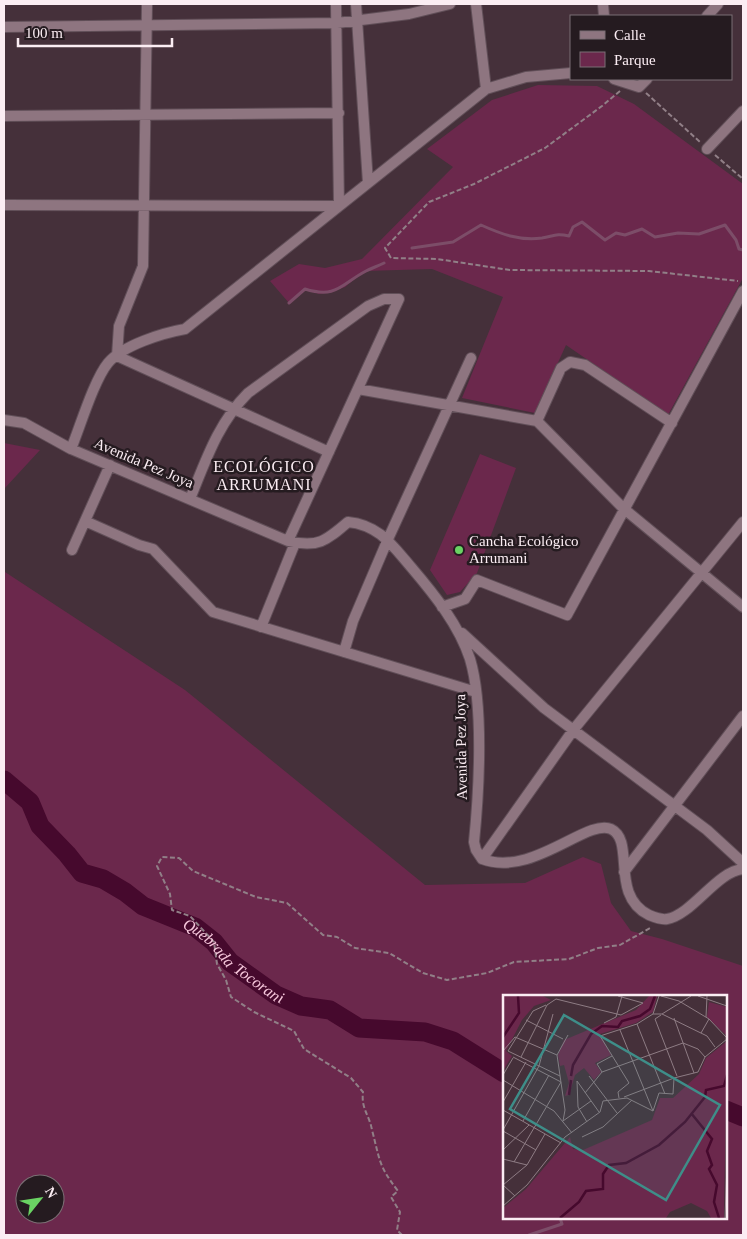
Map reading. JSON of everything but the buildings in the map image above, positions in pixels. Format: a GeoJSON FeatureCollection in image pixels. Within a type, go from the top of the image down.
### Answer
{"type":"FeatureCollection","features":[{"type":"Feature","properties":{"kind":"street"},"geometry":{"type":"LineString","coordinates":[[117,356],[119,326],[143,266],[147,4]]}},
{"type":"Feature","properties":{"kind":"street"},"geometry":{"type":"LineString","coordinates":[[336,4],[339,206]]}},
{"type":"Feature","properties":{"kind":"street"},"geometry":{"type":"LineString","coordinates":[[356,4],[368,183]]}},
{"type":"Feature","properties":{"kind":"street"},"geometry":{"type":"LineString","coordinates":[[4,27],[357,21],[409,14],[450,4]]}},
{"type":"Feature","properties":{"kind":"street"},"geometry":{"type":"LineString","coordinates":[[476,4],[486,89]]}},
{"type":"Feature","properties":{"kind":"street"},"geometry":{"type":"LineString","coordinates":[[707,15],[718,4]]}},
{"type":"Feature","properties":{"kind":"street"},"geometry":{"type":"LineString","coordinates":[[71,448],[108,363],[117,356],[143,342],[168,332],[185,329],[486,89],[526,77],[570,73]]}},
{"type":"Feature","properties":{"kind":"street"},"geometry":{"type":"LineString","coordinates":[[617,80],[639,87],[646,80]]}},
{"type":"Feature","properties":{"kind":"street"},"geometry":{"type":"LineString","coordinates":[[707,149],[743,111]]}},
{"type":"Feature","properties":{"kind":"street"},"geometry":{"type":"LineString","coordinates":[[4,116],[339,113]]}},
{"type":"Feature","properties":{"kind":"street"},"geometry":{"type":"LineString","coordinates":[[4,205],[339,206]]}},
{"type":"Feature","properties":{"kind":"street"},"geometry":{"type":"LineString","coordinates":[[442,607],[464,599],[477,580],[567,615],[743,291]]}},
{"type":"Feature","properties":{"kind":"street"},"geometry":{"type":"LineString","coordinates":[[190,499],[218,432],[232,408],[268,375],[368,306],[384,298],[399,299],[329,452],[292,542],[261,626]]}},
{"type":"Feature","properties":{"kind":"street"},"geometry":{"type":"LineString","coordinates":[[117,356],[329,452]]}},
{"type":"Feature","properties":{"kind":"street"},"geometry":{"type":"LineString","coordinates":[[344,652],[353,621],[471,358]]}},
{"type":"Feature","properties":{"kind":"street"},"geometry":{"type":"LineString","coordinates":[[537,421],[561,368],[570,362],[585,365],[672,423]]}},
{"type":"Feature","properties":{"kind":"street"},"geometry":{"type":"LineString","coordinates":[[358,389],[537,421],[625,509],[743,607]]}},
{"type":"Feature","properties":{"kind":"street","name":"Avenida Pez Joya"},"geometry":{"type":"LineString","coordinates":[[4,420],[24,423],[71,448],[292,542],[305,545],[325,542],[348,522],[365,524],[388,540],[442,607],[455,627],[470,660],[476,692],[478,787],[474,842],[476,850],[482,859]]}},
{"type":"Feature","properties":{"kind":"street"},"geometry":{"type":"LineString","coordinates":[[72,550],[110,465]]}},
{"type":"Feature","properties":{"kind":"street"},"geometry":{"type":"LineString","coordinates":[[85,521],[139,545],[153,549],[213,612],[476,692]]}},
{"type":"Feature","properties":{"kind":"street"},"geometry":{"type":"LineString","coordinates":[[743,522],[574,729],[482,859],[505,863],[522,860],[543,855],[598,828],[611,829],[619,836],[627,892],[634,904],[654,918],[668,919],[680,913],[724,878],[743,869]]}},
{"type":"Feature","properties":{"kind":"street"},"geometry":{"type":"LineString","coordinates":[[455,627],[544,708],[707,830],[743,863]]}},
{"type":"Feature","properties":{"kind":"street"},"geometry":{"type":"LineString","coordinates":[[624,872],[743,716]]}},
{"type":"Feature","properties":{"kind":"path"},"geometry":{"type":"LineString","coordinates":[[628,84],[602,106],[545,148],[474,184],[429,202],[384,248],[391,258],[437,259],[510,270],[649,271],[743,282]]}},
{"type":"Feature","properties":{"kind":"path"},"geometry":{"type":"LineString","coordinates":[[639,87],[743,179]]}},
{"type":"Feature","properties":{"kind":"path"},"geometry":{"type":"LineString","coordinates":[[402,1235],[397,1230],[400,1212],[391,1197],[398,1191],[382,1170],[372,1129],[362,1104],[363,1092],[351,1078],[304,1049],[294,1031],[254,1012],[231,997],[226,980],[217,964],[214,942],[190,916],[172,910],[170,894],[157,866],[162,856],[179,858],[193,871],[256,897],[287,903],[323,935],[337,936],[355,948],[389,953],[423,973],[447,980],[487,974],[514,962],[569,959],[598,948],[620,944],[668,919]]}},
{"type":"Feature","properties":{"kind":"green space"},"geometry":{"type":"Polygon","coordinates":[[[538,85],[597,86],[634,104],[743,184],[743,278],[668,415],[566,345],[535,413],[462,398],[503,297],[432,269],[364,271],[345,287],[319,294],[305,289],[289,303],[270,281],[299,264],[325,268],[362,259],[453,167],[427,149],[492,100],[538,85]]]}},
{"type":"Feature","properties":{"kind":"green space"},"geometry":{"type":"Polygon","coordinates":[[[4,443],[40,450],[4,489],[4,443]]]}},
{"type":"Feature","properties":{"kind":"green space"},"geometry":{"type":"Polygon","coordinates":[[[480,454],[516,468],[477,573],[460,592],[447,595],[430,570],[480,454]]]}},
{"type":"Feature","properties":{"kind":"green space"},"geometry":{"type":"Polygon","coordinates":[[[4,568],[5,572],[185,690],[425,885],[525,883],[583,857],[601,864],[611,903],[631,931],[662,939],[743,966],[743,1235],[4,1235],[4,568]]]}},
{"type":"Feature","properties":{"kind":"waterway"},"geometry":{"type":"LineString","coordinates":[[412,248],[453,242],[481,225],[510,236],[534,239],[558,235],[569,236],[573,227],[582,222],[605,240],[616,233],[625,235],[642,229],[655,237],[678,233],[699,234],[725,225],[736,240],[739,249],[743,250]]}},
{"type":"Feature","properties":{"kind":"waterway"},"geometry":{"type":"LineString","coordinates":[[289,303],[305,289],[316,292],[332,291],[384,263]]}},
{"type":"Feature","properties":{"kind":"waterway","name":"Quebrada Tocorani"},"geometry":{"type":"LineString","coordinates":[[4,780],[30,802],[40,826],[82,873],[103,879],[125,892],[143,906],[195,927],[214,942],[230,962],[276,995],[301,1006],[330,1010],[359,1028],[425,1032],[453,1041],[503,1072]]}},
{"type":"Feature","properties":{"kind":"waterway","name":"Quebrada Tocorani"},"geometry":{"type":"LineString","coordinates":[[727,1110],[743,1117]]}},
{"type":"Feature","properties":{"kind":"waterway"},"geometry":{"type":"LineString","coordinates":[[529,1235],[562,1224],[560,1219]]}},
{"type":"Feature","properties":{"kind":"place","name":"Cancha Ecológico Arrumani"},"geometry":{"type":"Point","coordinates":[459,550]}},
{"type":"Feature","properties":{"kind":"district","name":"ECOLÓGICO ARRUMANI"},"geometry":{"type":"Point","coordinates":[264,475]}}]}
